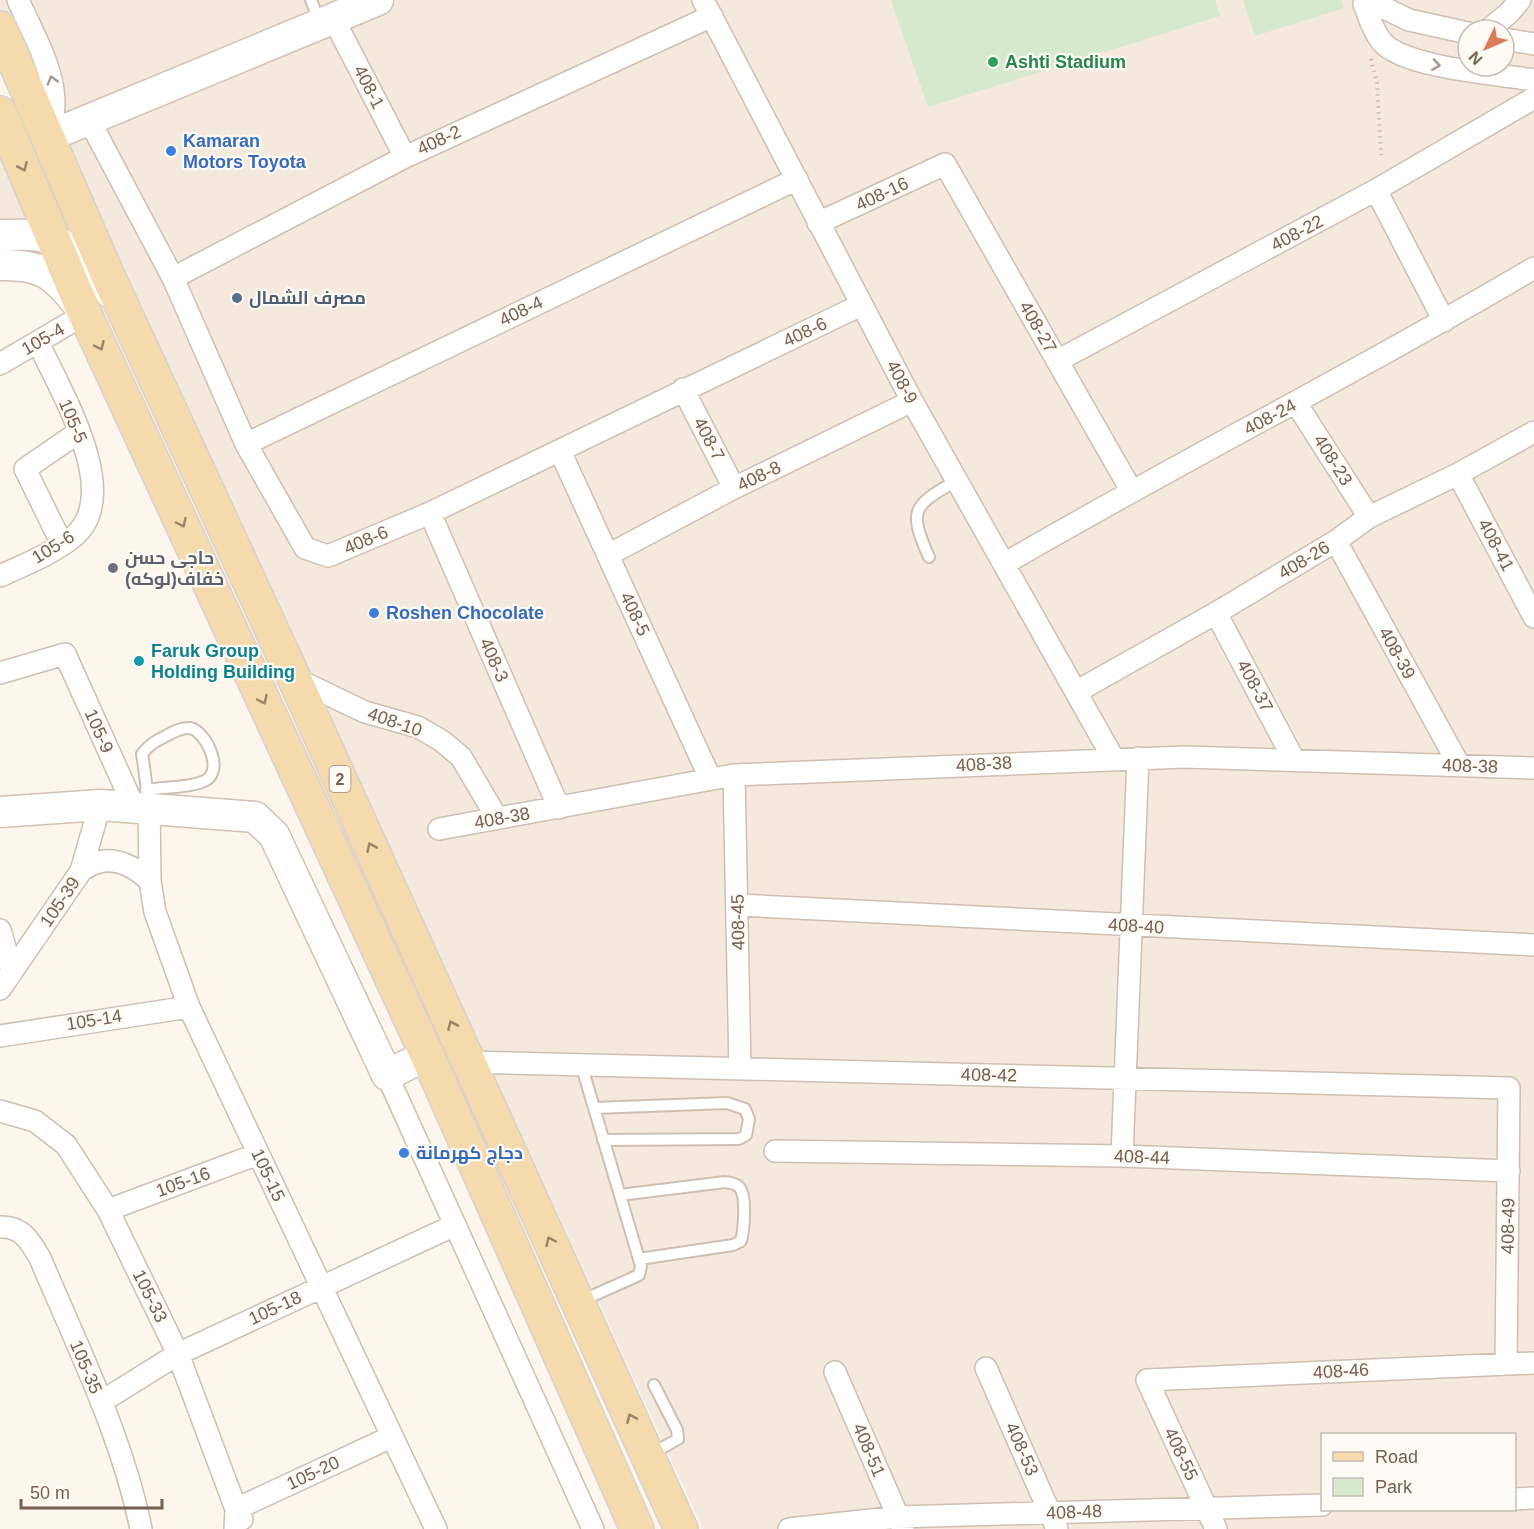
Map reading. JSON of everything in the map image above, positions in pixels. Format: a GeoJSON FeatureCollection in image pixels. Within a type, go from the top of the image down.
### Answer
{"type":"FeatureCollection","features":[{"type":"Feature","properties":{"kind":"main road","name":"2"},"geometry":{"type":"LineString","coordinates":[[0,28],[125,313],[294,678],[681,1529]]}},
{"type":"Feature","properties":{"kind":"main road","name":"2"},"geometry":{"type":"LineString","coordinates":[[0,113],[85,314],[427,1055],[637,1529]]}},
{"type":"Feature","properties":{"kind":"street"},"geometry":{"type":"LineString","coordinates":[[18,0],[52,80],[55,105],[47,137]]}},
{"type":"Feature","properties":{"kind":"street"},"geometry":{"type":"LineString","coordinates":[[47,137],[322,14],[378,0]]}},
{"type":"Feature","properties":{"kind":"street"},"geometry":{"type":"LineString","coordinates":[[1456,31],[1427,26],[1366,0],[1364,4],[1375,31],[1383,43],[1406,58],[1534,80]]}},
{"type":"Feature","properties":{"kind":"street"},"geometry":{"type":"LineString","coordinates":[[1503,18],[1520,0]]}},
{"type":"Feature","properties":{"kind":"street","name":"408-2"},"geometry":{"type":"LineString","coordinates":[[173,278],[405,156],[707,8]]}},
{"type":"Feature","properties":{"kind":"street","name":"408-9"},"geometry":{"type":"LineString","coordinates":[[707,8],[912,401],[1113,758]]}},
{"type":"Feature","properties":{"kind":"street","name":"408-1"},"geometry":{"type":"LineString","coordinates":[[322,14],[405,156]]}},
{"type":"Feature","properties":{"kind":"street"},"geometry":{"type":"LineString","coordinates":[[1406,58],[1409,42],[1427,26]]}},
{"type":"Feature","properties":{"kind":"street"},"geometry":{"type":"LineString","coordinates":[[1516,41],[1534,44]]}},
{"type":"Feature","properties":{"kind":"street","name":"408-22"},"geometry":{"type":"LineString","coordinates":[[1057,361],[1376,190],[1534,98]]}},
{"type":"Feature","properties":{"kind":"street","name":"408-6"},"geometry":{"type":"LineString","coordinates":[[88,118],[173,278],[246,444],[305,548],[328,556],[430,513],[683,389],[861,306]]}},
{"type":"Feature","properties":{"kind":"street","name":"408-16"},"geometry":{"type":"LineString","coordinates":[[818,223],[945,164]]}},
{"type":"Feature","properties":{"kind":"street","name":"408-27"},"geometry":{"type":"LineString","coordinates":[[945,164],[1131,490]]}},
{"type":"Feature","properties":{"kind":"street","name":"408-4"},"geometry":{"type":"LineString","coordinates":[[246,444],[797,179]]}},
{"type":"Feature","properties":{"kind":"street"},"geometry":{"type":"LineString","coordinates":[[1376,190],[1444,321]]}},
{"type":"Feature","properties":{"kind":"street"},"geometry":{"type":"LineString","coordinates":[[0,235],[25,235],[55,240],[92,269],[125,313]]}},
{"type":"Feature","properties":{"kind":"street"},"geometry":{"type":"LineString","coordinates":[[0,265],[33,266],[46,273],[69,294],[85,314]]}},
{"type":"Feature","properties":{"kind":"street","name":"408-24"},"geometry":{"type":"LineString","coordinates":[[1004,564],[1131,490],[1296,403],[1534,268]]}},
{"type":"Feature","properties":{"kind":"street","name":"105-4"},"geometry":{"type":"LineString","coordinates":[[0,364],[85,314]]}},
{"type":"Feature","properties":{"kind":"street","name":"105-5"},"geometry":{"type":"LineString","coordinates":[[38,342],[79,432],[91,471],[92,504]]}},
{"type":"Feature","properties":{"kind":"street","name":"408-7"},"geometry":{"type":"LineString","coordinates":[[683,389],[734,488]]}},
{"type":"Feature","properties":{"kind":"street","name":"408-8"},"geometry":{"type":"LineString","coordinates":[[608,555],[734,488],[912,401]]}},
{"type":"Feature","properties":{"kind":"street","name":"408-23"},"geometry":{"type":"LineString","coordinates":[[1296,403],[1369,517]]}},
{"type":"Feature","properties":{"kind":"street"},"geometry":{"type":"LineString","coordinates":[[62,544],[25,469],[79,432]]}},
{"type":"Feature","properties":{"kind":"street","name":"408-26"},"geometry":{"type":"LineString","coordinates":[[1076,692],[1216,613],[1336,541],[1369,517],[1458,474],[1534,432]]}},
{"type":"Feature","properties":{"kind":"street","name":"408-5"},"geometry":{"type":"LineString","coordinates":[[560,451],[710,778]]}},
{"type":"Feature","properties":{"kind":"street","name":"408-41"},"geometry":{"type":"LineString","coordinates":[[1458,474],[1534,617]]}},
{"type":"Feature","properties":{"kind":"street","name":"105-6"},"geometry":{"type":"LineString","coordinates":[[0,576],[73,537],[87,521],[92,504]]}},
{"type":"Feature","properties":{"kind":"street","name":"408-3"},"geometry":{"type":"LineString","coordinates":[[430,513],[559,808]]}},
{"type":"Feature","properties":{"kind":"street","name":"408-39"},"geometry":{"type":"LineString","coordinates":[[1336,541],[1459,765]]}},
{"type":"Feature","properties":{"kind":"street","name":"408-37"},"geometry":{"type":"LineString","coordinates":[[1216,613],[1294,760]]}},
{"type":"Feature","properties":{"kind":"street","name":"105-9"},"geometry":{"type":"LineString","coordinates":[[0,673],[65,654],[143,801]]}},
{"type":"Feature","properties":{"kind":"street","name":"408-10"},"geometry":{"type":"LineString","coordinates":[[294,678],[365,712],[418,727],[442,741],[461,757],[497,818]]}},
{"type":"Feature","properties":{"kind":"street","name":"408-38"},"geometry":{"type":"LineString","coordinates":[[439,829],[734,775],[1113,758],[1294,760],[1534,768]]}},
{"type":"Feature","properties":{"kind":"street"},"geometry":{"type":"LineString","coordinates":[[1122,1156],[1138,758]]}},
{"type":"Feature","properties":{"kind":"street","name":"408-45"},"geometry":{"type":"LineString","coordinates":[[734,775],[740,1068]]}},
{"type":"Feature","properties":{"kind":"street"},"geometry":{"type":"LineString","coordinates":[[0,812],[143,801],[255,817],[274,835],[387,1075],[593,1529]]}},
{"type":"Feature","properties":{"kind":"street","name":"105-15"},"geometry":{"type":"LineString","coordinates":[[143,801],[155,912],[189,1007],[436,1529]]}},
{"type":"Feature","properties":{"kind":"street","name":"105-39"},"geometry":{"type":"LineString","coordinates":[[0,989],[81,871],[100,805]]}},
{"type":"Feature","properties":{"kind":"street"},"geometry":{"type":"LineString","coordinates":[[81,871],[111,860],[128,864],[150,881]]}},
{"type":"Feature","properties":{"kind":"street","name":"408-40"},"geometry":{"type":"LineString","coordinates":[[738,905],[1534,945]]}},
{"type":"Feature","properties":{"kind":"street"},"geometry":{"type":"LineString","coordinates":[[0,930],[12,971]]}},
{"type":"Feature","properties":{"kind":"street","name":"105-14"},"geometry":{"type":"LineString","coordinates":[[0,1036],[189,1007]]}},
{"type":"Feature","properties":{"kind":"street"},"geometry":{"type":"LineString","coordinates":[[387,1075],[427,1055]]}},
{"type":"Feature","properties":{"kind":"street","name":"408-42"},"geometry":{"type":"LineString","coordinates":[[469,1062],[1509,1088]]}},
{"type":"Feature","properties":{"kind":"street","name":"408-49"},"geometry":{"type":"LineString","coordinates":[[1506,1364],[1509,1088]]}},
{"type":"Feature","properties":{"kind":"street","name":"105-33"},"geometry":{"type":"LineString","coordinates":[[0,1111],[35,1121],[66,1145],[108,1210],[178,1354],[235,1519],[248,1529]]}},
{"type":"Feature","properties":{"kind":"street","name":"408-44"},"geometry":{"type":"LineString","coordinates":[[775,1151],[1122,1156],[1509,1171]]}},
{"type":"Feature","properties":{"kind":"street","name":"105-16"},"geometry":{"type":"LineString","coordinates":[[108,1210],[258,1154]]}},
{"type":"Feature","properties":{"kind":"street","name":"105-18"},"geometry":{"type":"LineString","coordinates":[[101,1402],[178,1354],[455,1225]]}},
{"type":"Feature","properties":{"kind":"street","name":"105-35"},"geometry":{"type":"LineString","coordinates":[[0,1227],[21,1232],[32,1243],[101,1402],[125,1469],[141,1529]]}},
{"type":"Feature","properties":{"kind":"street","name":"408-46"},"geometry":{"type":"LineString","coordinates":[[1147,1380],[1534,1362]]}},
{"type":"Feature","properties":{"kind":"street","name":"408-53"},"geometry":{"type":"LineString","coordinates":[[987,1368],[1053,1521]]}},
{"type":"Feature","properties":{"kind":"street","name":"408-51"},"geometry":{"type":"LineString","coordinates":[[835,1372],[901,1523]]}},
{"type":"Feature","properties":{"kind":"street","name":"408-55"},"geometry":{"type":"LineString","coordinates":[[1147,1380],[1216,1529]]}},
{"type":"Feature","properties":{"kind":"street","name":"105-20"},"geometry":{"type":"LineString","coordinates":[[235,1519],[391,1437]]}},
{"type":"Feature","properties":{"kind":"street"},"geometry":{"type":"LineString","coordinates":[[1516,1499],[1534,1498]]}},
{"type":"Feature","properties":{"kind":"street","name":"408-48"},"geometry":{"type":"LineString","coordinates":[[789,1529],[901,1523],[1053,1521],[1206,1508],[1321,1505]]}},
{"type":"Feature","properties":{"kind":"lane"},"geometry":{"type":"LineString","coordinates":[[929,557],[916,529],[918,508],[926,499],[957,480]]}},
{"type":"Feature","properties":{"kind":"lane"},"geometry":{"type":"LineString","coordinates":[[189,728],[199,732],[215,762],[211,777],[203,782],[143,801],[142,754],[149,745],[175,731],[189,728]]}},
{"type":"Feature","properties":{"kind":"lane"},"geometry":{"type":"LineString","coordinates":[[578,1302],[639,1275],[639,1259],[581,1064]]}},
{"type":"Feature","properties":{"kind":"lane"},"geometry":{"type":"LineString","coordinates":[[594,1108],[727,1103],[745,1109],[749,1119],[746,1135],[739,1139],[603,1140]]}},
{"type":"Feature","properties":{"kind":"lane"},"geometry":{"type":"LineString","coordinates":[[620,1195],[724,1182],[736,1184],[742,1190],[744,1214],[741,1241],[734,1245],[639,1259]]}},
{"type":"Feature","properties":{"kind":"lane"},"geometry":{"type":"LineString","coordinates":[[648,1456],[678,1439],[677,1430],[654,1385]]}},
{"type":"Feature","properties":{"kind":"path"},"geometry":{"type":"LineString","coordinates":[[1369,52],[1377,83],[1381,155]]}},
{"type":"Feature","properties":{"kind":"shaded area"},"geometry":{"type":"Polygon","coordinates":[[[0,0],[1534,0],[1534,1529],[703,1529],[477,1038],[125,313],[0,35],[0,0]]]}},
{"type":"Feature","properties":{"kind":"shaded area"},"geometry":{"type":"Polygon","coordinates":[[[0,113],[55,240],[0,242],[0,113]]]}},
{"type":"Feature","properties":{"kind":"green space","name":"Ashti Stadium"},"geometry":{"type":"Polygon","coordinates":[[[891,0],[1215,0],[1220,16],[928,107],[891,0]]]}},
{"type":"Feature","properties":{"kind":"green space"},"geometry":{"type":"Polygon","coordinates":[[[1243,0],[1341,0],[1344,8],[1255,36],[1243,0]]]}},
{"type":"Feature","properties":{"kind":"place","name":"Ashti Stadium"},"geometry":{"type":"Point","coordinates":[993,62]}},
{"type":"Feature","properties":{"kind":"place","name":"Kamaran Motors Toyota"},"geometry":{"type":"Point","coordinates":[171,151]}},
{"type":"Feature","properties":{"kind":"place","name":"مصرف الشمال"},"geometry":{"type":"Point","coordinates":[237,298]}},
{"type":"Feature","properties":{"kind":"place","name":"حاجی حسن (لوکه)خفاف"},"geometry":{"type":"Point","coordinates":[113,568]}},
{"type":"Feature","properties":{"kind":"place","name":"Roshen Chocolate"},"geometry":{"type":"Point","coordinates":[374,613]}},
{"type":"Feature","properties":{"kind":"place","name":"Faruk Group Holding Building"},"geometry":{"type":"Point","coordinates":[139,661]}},
{"type":"Feature","properties":{"kind":"place","name":"دجاج كهرمانة"},"geometry":{"type":"Point","coordinates":[404,1153]}}]}
